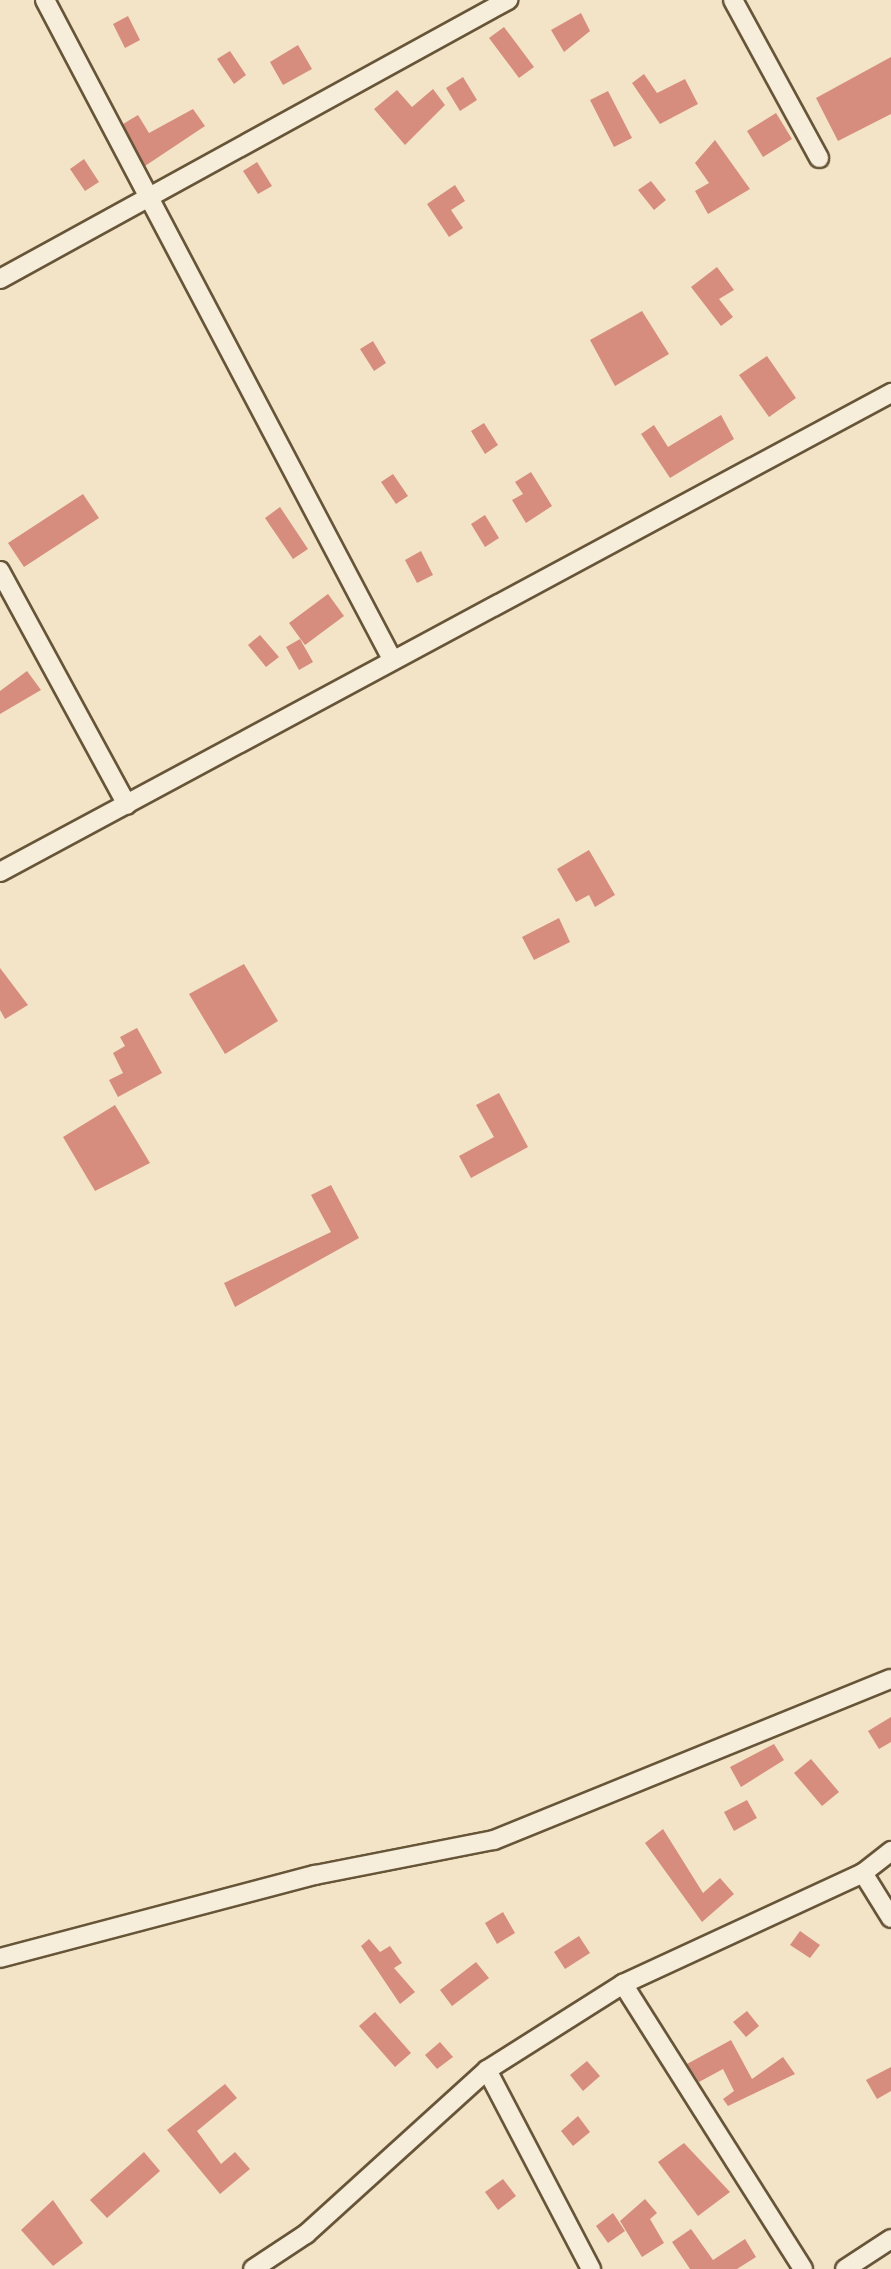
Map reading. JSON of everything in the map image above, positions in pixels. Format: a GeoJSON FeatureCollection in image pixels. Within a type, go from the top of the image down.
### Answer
{"type":"FeatureCollection","features":[{"type":"Feature","properties":{"kind":"street"},"geometry":{"type":"LineString","coordinates":[[45,0],[145,199],[392,659]]}},
{"type":"Feature","properties":{"kind":"street"},"geometry":{"type":"LineString","coordinates":[[0,279],[508,0]]}},
{"type":"Feature","properties":{"kind":"street"},"geometry":{"type":"LineString","coordinates":[[733,0],[819,158]]}},
{"type":"Feature","properties":{"kind":"street"},"geometry":{"type":"LineString","coordinates":[[0,872],[891,393]]}},
{"type":"Feature","properties":{"kind":"street"},"geometry":{"type":"LineString","coordinates":[[0,572],[127,806]]}},
{"type":"Feature","properties":{"kind":"street"},"geometry":{"type":"LineString","coordinates":[[0,1958],[315,1875],[494,1840],[891,1679]]}},
{"type":"Feature","properties":{"kind":"street"},"geometry":{"type":"LineString","coordinates":[[253,2269],[306,2234],[486,2070],[623,1984],[863,1874],[891,1850]]}},
{"type":"Feature","properties":{"kind":"street"},"geometry":{"type":"LineString","coordinates":[[863,1874],[891,1918]]}},
{"type":"Feature","properties":{"kind":"street"},"geometry":{"type":"LineString","coordinates":[[623,1984],[803,2269]]}},
{"type":"Feature","properties":{"kind":"street"},"geometry":{"type":"LineString","coordinates":[[486,2070],[584,2266]]}},
{"type":"Feature","properties":{"kind":"street"},"geometry":{"type":"LineString","coordinates":[[845,2269],[891,2239]]}},
{"type":"Feature","properties":{"kind":"building"},"geometry":{"type":"Polygon","coordinates":[[[581,13],[590,31],[564,52],[551,30],[581,13]]]}},
{"type":"Feature","properties":{"kind":"building"},"geometry":{"type":"Polygon","coordinates":[[[128,16],[140,40],[125,48],[113,24],[128,16]]]}},
{"type":"Feature","properties":{"kind":"building"},"geometry":{"type":"Polygon","coordinates":[[[504,27],[534,67],[519,78],[489,38],[504,27]]]}},
{"type":"Feature","properties":{"kind":"building"},"geometry":{"type":"Polygon","coordinates":[[[298,45],[312,69],[283,85],[270,62],[298,45]]]}},
{"type":"Feature","properties":{"kind":"building"},"geometry":{"type":"Polygon","coordinates":[[[230,51],[246,75],[234,84],[217,59],[230,51]]]}},
{"type":"Feature","properties":{"kind":"building"},"geometry":{"type":"Polygon","coordinates":[[[891,57],[891,114],[838,141],[816,98],[891,57]]]}},
{"type":"Feature","properties":{"kind":"building"},"geometry":{"type":"Polygon","coordinates":[[[644,74],[657,93],[685,79],[698,104],[660,124],[632,83],[644,74]]]}},
{"type":"Feature","properties":{"kind":"building"},"geometry":{"type":"Polygon","coordinates":[[[463,77],[477,100],[460,111],[446,88],[463,77]]]}},
{"type":"Feature","properties":{"kind":"building"},"geometry":{"type":"Polygon","coordinates":[[[433,89],[445,105],[405,145],[374,109],[397,90],[412,107],[433,89]]]}},
{"type":"Feature","properties":{"kind":"building"},"geometry":{"type":"Polygon","coordinates":[[[608,91],[632,138],[614,147],[590,100],[608,91]]]}},
{"type":"Feature","properties":{"kind":"building"},"geometry":{"type":"Polygon","coordinates":[[[193,109],[205,126],[145,166],[123,124],[138,115],[149,133],[193,109]]]}},
{"type":"Feature","properties":{"kind":"building"},"geometry":{"type":"Polygon","coordinates":[[[776,113],[792,139],[763,157],[747,131],[776,113]]]}},
{"type":"Feature","properties":{"kind":"building"},"geometry":{"type":"Polygon","coordinates":[[[715,140],[750,189],[708,214],[695,191],[709,183],[695,163],[715,140]]]}},
{"type":"Feature","properties":{"kind":"building"},"geometry":{"type":"Polygon","coordinates":[[[84,159],[99,182],[85,191],[70,169],[84,159]]]}},
{"type":"Feature","properties":{"kind":"building"},"geometry":{"type":"Polygon","coordinates":[[[257,162],[272,186],[258,194],[243,171],[257,162]]]}},
{"type":"Feature","properties":{"kind":"building"},"geometry":{"type":"Polygon","coordinates":[[[651,181],[666,200],[654,210],[638,190],[651,181]]]}},
{"type":"Feature","properties":{"kind":"building"},"geometry":{"type":"Polygon","coordinates":[[[455,185],[465,201],[451,210],[463,228],[449,237],[427,204],[455,185]]]}},
{"type":"Feature","properties":{"kind":"building"},"geometry":{"type":"Polygon","coordinates":[[[717,267],[734,290],[719,299],[733,317],[721,326],[691,287],[717,267]]]}},
{"type":"Feature","properties":{"kind":"building"},"geometry":{"type":"Polygon","coordinates":[[[642,311],[669,354],[615,386],[590,340],[642,311]]]}},
{"type":"Feature","properties":{"kind":"building"},"geometry":{"type":"Polygon","coordinates":[[[373,341],[386,363],[374,371],[360,349],[373,341]]]}},
{"type":"Feature","properties":{"kind":"building"},"geometry":{"type":"Polygon","coordinates":[[[767,356],[796,398],[769,417],[739,375],[767,356]]]}},
{"type":"Feature","properties":{"kind":"building"},"geometry":{"type":"Polygon","coordinates":[[[721,415],[734,439],[670,478],[641,434],[654,425],[668,447],[721,415]]]}},
{"type":"Feature","properties":{"kind":"building"},"geometry":{"type":"Polygon","coordinates":[[[484,423],[498,445],[485,454],[471,431],[484,423]]]}},
{"type":"Feature","properties":{"kind":"building"},"geometry":{"type":"Polygon","coordinates":[[[531,472],[552,506],[526,523],[512,500],[523,494],[515,482],[531,472]]]}},
{"type":"Feature","properties":{"kind":"building"},"geometry":{"type":"Polygon","coordinates":[[[393,474],[408,496],[396,504],[381,482],[393,474]]]}},
{"type":"Feature","properties":{"kind":"building"},"geometry":{"type":"Polygon","coordinates":[[[83,494],[99,518],[24,567],[8,543],[83,494]]]}},
{"type":"Feature","properties":{"kind":"building"},"geometry":{"type":"Polygon","coordinates":[[[280,507],[308,549],[293,559],[265,518],[280,507]]]}},
{"type":"Feature","properties":{"kind":"building"},"geometry":{"type":"Polygon","coordinates":[[[485,515],[499,538],[485,547],[471,524],[485,515]]]}},
{"type":"Feature","properties":{"kind":"building"},"geometry":{"type":"Polygon","coordinates":[[[421,551],[433,575],[417,583],[405,560],[421,551]]]}},
{"type":"Feature","properties":{"kind":"building"},"geometry":{"type":"Polygon","coordinates":[[[328,594],[344,616],[305,645],[289,623],[328,594]]]}},
{"type":"Feature","properties":{"kind":"building"},"geometry":{"type":"Polygon","coordinates":[[[260,635],[279,657],[266,667],[248,645],[260,635]]]}},
{"type":"Feature","properties":{"kind":"building"},"geometry":{"type":"Polygon","coordinates":[[[300,639],[313,662],[299,670],[286,647],[300,639]]]}},
{"type":"Feature","properties":{"kind":"building"},"geometry":{"type":"Polygon","coordinates":[[[27,671],[41,690],[0,714],[0,691],[27,671]]]}},
{"type":"Feature","properties":{"kind":"building"},"geometry":{"type":"Polygon","coordinates":[[[589,850],[615,895],[595,907],[589,895],[576,902],[557,869],[589,850]]]}},
{"type":"Feature","properties":{"kind":"building"},"geometry":{"type":"Polygon","coordinates":[[[559,918],[570,942],[534,960],[522,937],[559,918]]]}},
{"type":"Feature","properties":{"kind":"building"},"geometry":{"type":"Polygon","coordinates":[[[244,964],[278,1021],[225,1054],[189,994],[244,964]]]}},
{"type":"Feature","properties":{"kind":"building"},"geometry":{"type":"Polygon","coordinates":[[[0,968],[28,1005],[5,1019],[0,1010],[0,968]]]}},
{"type":"Feature","properties":{"kind":"building"},"geometry":{"type":"Polygon","coordinates":[[[137,1028],[162,1073],[118,1097],[109,1080],[123,1073],[113,1053],[125,1046],[120,1037],[137,1028]]]}},
{"type":"Feature","properties":{"kind":"building"},"geometry":{"type":"Polygon","coordinates":[[[499,1093],[528,1147],[471,1178],[459,1156],[494,1137],[476,1105],[499,1093]]]}},
{"type":"Feature","properties":{"kind":"building"},"geometry":{"type":"Polygon","coordinates":[[[115,1105],[150,1163],[95,1191],[63,1137],[115,1105]]]}},
{"type":"Feature","properties":{"kind":"building"},"geometry":{"type":"Polygon","coordinates":[[[331,1185],[359,1238],[235,1307],[224,1283],[331,1232],[311,1195],[331,1185]]]}},
{"type":"Feature","properties":{"kind":"building"},"geometry":{"type":"Polygon","coordinates":[[[891,1717],[891,1742],[879,1749],[868,1731],[891,1717]]]}},
{"type":"Feature","properties":{"kind":"building"},"geometry":{"type":"Polygon","coordinates":[[[774,1744],[784,1760],[741,1787],[730,1767],[774,1744]]]}},
{"type":"Feature","properties":{"kind":"building"},"geometry":{"type":"Polygon","coordinates":[[[811,1759],[839,1792],[822,1806],[794,1773],[811,1759]]]}},
{"type":"Feature","properties":{"kind":"building"},"geometry":{"type":"Polygon","coordinates":[[[747,1800],[757,1818],[734,1831],[724,1812],[747,1800]]]}},
{"type":"Feature","properties":{"kind":"building"},"geometry":{"type":"Polygon","coordinates":[[[663,1829],[703,1893],[720,1878],[734,1894],[702,1922],[645,1843],[663,1829]]]}},
{"type":"Feature","properties":{"kind":"building"},"geometry":{"type":"Polygon","coordinates":[[[503,1912],[515,1933],[497,1944],[485,1923],[503,1912]]]}},
{"type":"Feature","properties":{"kind":"building"},"geometry":{"type":"Polygon","coordinates":[[[800,1931],[820,1945],[810,1958],[790,1945],[800,1931]]]}},
{"type":"Feature","properties":{"kind":"building"},"geometry":{"type":"Polygon","coordinates":[[[579,1936],[590,1953],[565,1969],[554,1952],[579,1936]]]}},
{"type":"Feature","properties":{"kind":"building"},"geometry":{"type":"Polygon","coordinates":[[[369,1939],[380,1952],[390,1946],[402,1963],[394,1968],[415,1992],[400,2004],[361,1946],[369,1939]]]}},
{"type":"Feature","properties":{"kind":"building"},"geometry":{"type":"Polygon","coordinates":[[[476,1962],[489,1978],[452,2006],[440,1990],[476,1962]]]}},
{"type":"Feature","properties":{"kind":"building"},"geometry":{"type":"Polygon","coordinates":[[[747,2011],[759,2026],[746,2037],[733,2022],[747,2011]]]}},
{"type":"Feature","properties":{"kind":"building"},"geometry":{"type":"Polygon","coordinates":[[[375,2012],[411,2053],[395,2067],[359,2026],[375,2012]]]}},
{"type":"Feature","properties":{"kind":"building"},"geometry":{"type":"Polygon","coordinates":[[[731,2040],[752,2079],[783,2057],[795,2074],[728,2106],[723,2099],[734,2091],[723,2069],[699,2082],[687,2064],[731,2040]]]}},
{"type":"Feature","properties":{"kind":"building"},"geometry":{"type":"Polygon","coordinates":[[[440,2042],[453,2057],[437,2069],[425,2055],[440,2042]]]}},
{"type":"Feature","properties":{"kind":"building"},"geometry":{"type":"Polygon","coordinates":[[[587,2061],[600,2076],[583,2091],[570,2075],[587,2061]]]}},
{"type":"Feature","properties":{"kind":"building"},"geometry":{"type":"Polygon","coordinates":[[[891,2067],[891,2091],[877,2099],[866,2080],[891,2067]]]}},
{"type":"Feature","properties":{"kind":"building"},"geometry":{"type":"Polygon","coordinates":[[[225,2084],[237,2098],[197,2131],[221,2164],[235,2152],[250,2169],[220,2194],[167,2130],[225,2084]]]}},
{"type":"Feature","properties":{"kind":"building"},"geometry":{"type":"Polygon","coordinates":[[[578,2116],[590,2132],[573,2146],[561,2131],[578,2116]]]}},
{"type":"Feature","properties":{"kind":"building"},"geometry":{"type":"Polygon","coordinates":[[[684,2143],[730,2192],[698,2216],[658,2162],[684,2143]]]}},
{"type":"Feature","properties":{"kind":"building"},"geometry":{"type":"Polygon","coordinates":[[[144,2152],[160,2171],[107,2218],[90,2200],[144,2152]]]}},
{"type":"Feature","properties":{"kind":"building"},"geometry":{"type":"Polygon","coordinates":[[[503,2179],[516,2196],[498,2210],[485,2192],[503,2179]]]}},
{"type":"Feature","properties":{"kind":"building"},"geometry":{"type":"Polygon","coordinates":[[[645,2199],[657,2213],[650,2219],[664,2243],[642,2257],[620,2221],[645,2199]]]}},
{"type":"Feature","properties":{"kind":"building"},"geometry":{"type":"Polygon","coordinates":[[[53,2200],[83,2243],[53,2266],[21,2230],[53,2200]]]}},
{"type":"Feature","properties":{"kind":"building"},"geometry":{"type":"Polygon","coordinates":[[[613,2213],[625,2231],[608,2243],[596,2226],[613,2213]]]}},
{"type":"Feature","properties":{"kind":"building"},"geometry":{"type":"Polygon","coordinates":[[[691,2229],[713,2260],[745,2239],[756,2257],[737,2269],[690,2269],[672,2242],[691,2229]]]}}]}
